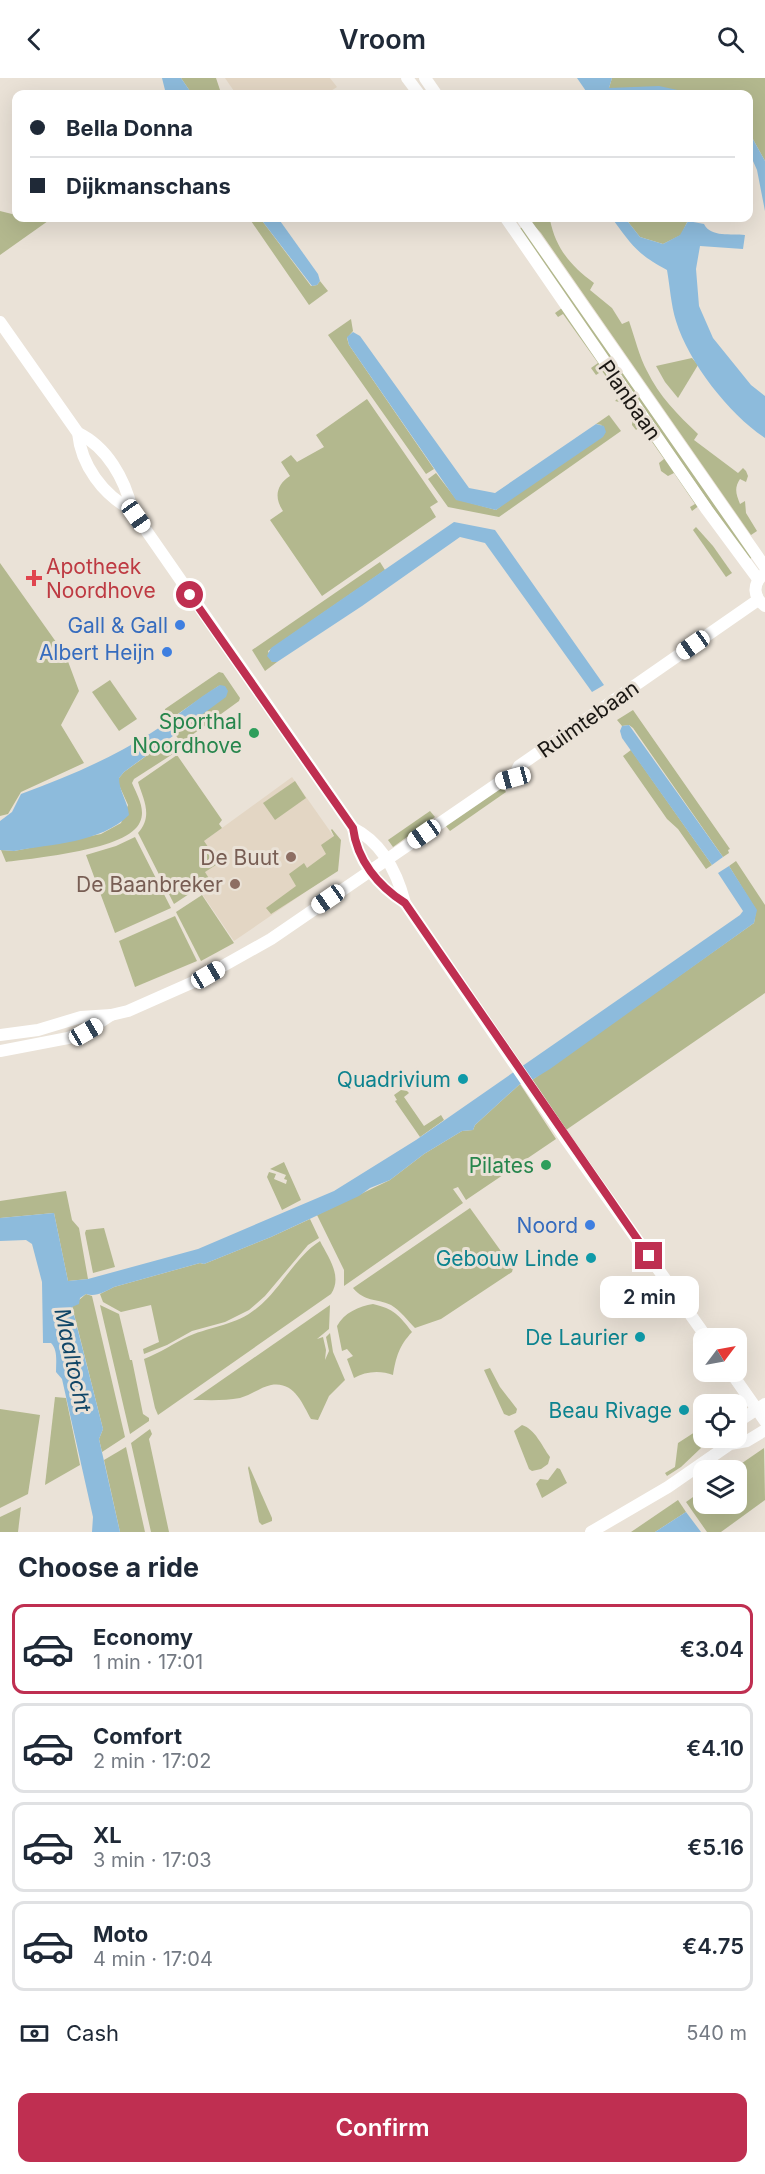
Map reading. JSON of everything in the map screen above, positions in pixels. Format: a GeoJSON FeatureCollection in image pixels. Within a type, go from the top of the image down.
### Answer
{"type":"FeatureCollection","features":[{"type":"Feature","properties":{"kind":"street","name":"Planbaan"},"geometry":{"type":"LineString","coordinates":[[509,222],[687,481],[762,576]]}},
{"type":"Feature","properties":{"kind":"street","name":"Planbaan"},"geometry":{"type":"LineString","coordinates":[[525,222],[765,567]]}},
{"type":"Feature","properties":{"kind":"street"},"geometry":{"type":"LineString","coordinates":[[0,322],[78,434],[79,447],[87,464],[106,492],[117,503],[132,510]]}},
{"type":"Feature","properties":{"kind":"street"},"geometry":{"type":"LineString","coordinates":[[78,434],[92,440],[124,482],[132,510],[353,828],[355,845],[370,870],[391,894],[405,903]]}},
{"type":"Feature","properties":{"kind":"street"},"geometry":{"type":"LineString","coordinates":[[762,576],[755,587],[762,603]]}},
{"type":"Feature","properties":{"kind":"street","name":"Ruimtebaan"},"geometry":{"type":"LineString","coordinates":[[0,1035],[38,1030],[81,1017],[111,1015],[138,1007],[208,975],[271,939],[500,782],[513,778],[519,766],[762,603]]}},
{"type":"Feature","properties":{"kind":"street"},"geometry":{"type":"LineString","coordinates":[[353,828],[368,835],[387,859],[395,872],[405,903],[700,1328]]}},
{"type":"Feature","properties":{"kind":"street","name":"Ruimtebaan"},"geometry":{"type":"LineString","coordinates":[[0,1051],[68,1038],[86,1032],[111,1015]]}},
{"type":"Feature","properties":{"kind":"street"},"geometry":{"type":"LineString","coordinates":[[740,1382],[761,1406],[765,1421]]}},
{"type":"Feature","properties":{"kind":"street"},"geometry":{"type":"LineString","coordinates":[[747,1417],[761,1406]]}},
{"type":"Feature","properties":{"kind":"street"},"geometry":{"type":"LineString","coordinates":[[591,1532],[668,1486],[730,1444],[747,1441],[765,1430]]}},
{"type":"Feature","properties":{"kind":"street"},"geometry":{"type":"LineString","coordinates":[[716,1453],[720,1448]]}},
{"type":"Feature","properties":{"kind":"shaded area"},"geometry":{"type":"Polygon","coordinates":[[[225,78],[330,78],[337,87],[332,90],[233,90],[225,78]]]}},
{"type":"Feature","properties":{"kind":"shaded area","name":"De Buut"},"geometry":{"type":"Polygon","coordinates":[[[292,777],[337,841],[333,873],[234,941],[198,888],[209,880],[205,872],[204,841],[292,777]]]}},
{"type":"Feature","properties":{"kind":"green space"},"geometry":{"type":"Polygon","coordinates":[[[181,78],[216,78],[220,90],[189,90],[181,78]]]}},
{"type":"Feature","properties":{"kind":"green space"},"geometry":{"type":"Polygon","coordinates":[[[612,78],[765,78],[765,161],[753,139],[753,90],[609,88],[612,78]]]}},
{"type":"Feature","properties":{"kind":"green space"},"geometry":{"type":"Polygon","coordinates":[[[0,211],[12,214],[12,222],[47,222],[0,255],[0,211]]]}},
{"type":"Feature","properties":{"kind":"green space"},"geometry":{"type":"Polygon","coordinates":[[[252,222],[263,222],[311,286],[317,285],[320,281],[328,291],[309,305],[252,222]]]}},
{"type":"Feature","properties":{"kind":"green space"},"geometry":{"type":"Polygon","coordinates":[[[531,222],[551,222],[560,248],[578,270],[594,283],[590,290],[612,308],[622,324],[629,321],[652,380],[670,405],[698,434],[694,440],[738,473],[743,468],[746,471],[748,476],[746,482],[740,479],[736,488],[737,494],[740,504],[745,501],[746,513],[757,531],[751,535],[541,233],[531,222]]]}},
{"type":"Feature","properties":{"kind":"green space"},"geometry":{"type":"Polygon","coordinates":[[[628,222],[687,222],[681,235],[663,244],[640,237],[628,222]]]}},
{"type":"Feature","properties":{"kind":"green space"},"geometry":{"type":"Polygon","coordinates":[[[524,226],[753,556],[749,560],[519,229],[524,226]]]}},
{"type":"Feature","properties":{"kind":"green space"},"geometry":{"type":"Polygon","coordinates":[[[562,308],[700,505],[692,511],[690,507],[695,504],[674,473],[668,476],[661,471],[659,463],[664,459],[641,426],[636,430],[632,425],[629,409],[615,401],[620,396],[602,371],[596,375],[591,368],[598,363],[563,314],[558,317],[555,313],[562,308]]]}},
{"type":"Feature","properties":{"kind":"green space"},"geometry":{"type":"Polygon","coordinates":[[[351,319],[353,331],[347,338],[349,345],[434,469],[426,474],[328,335],[351,319]]]}},
{"type":"Feature","properties":{"kind":"green space"},"geometry":{"type":"Polygon","coordinates":[[[692,358],[698,365],[678,398],[656,366],[692,358]]]}},
{"type":"Feature","properties":{"kind":"green space"},"geometry":{"type":"Polygon","coordinates":[[[367,399],[438,502],[430,507],[436,517],[322,596],[270,520],[283,511],[278,501],[278,492],[282,483],[290,476],[281,462],[291,455],[297,462],[324,447],[316,435],[367,399]]]}},
{"type":"Feature","properties":{"kind":"green space"},"geometry":{"type":"Polygon","coordinates":[[[609,415],[621,431],[499,517],[448,507],[428,479],[436,473],[456,499],[496,510],[602,425],[596,424],[609,415]]]}},
{"type":"Feature","properties":{"kind":"green space"},"geometry":{"type":"Polygon","coordinates":[[[696,527],[732,573],[726,577],[693,530],[696,527]]]}},
{"type":"Feature","properties":{"kind":"green space"},"geometry":{"type":"Polygon","coordinates":[[[380,562],[385,570],[268,651],[272,662],[277,662],[265,671],[252,650],[380,562]]]}},
{"type":"Feature","properties":{"kind":"green space"},"geometry":{"type":"Polygon","coordinates":[[[0,563],[66,656],[79,691],[61,725],[84,763],[21,792],[8,814],[0,816],[0,563]]]}},
{"type":"Feature","properties":{"kind":"green space"},"geometry":{"type":"Polygon","coordinates":[[[219,672],[223,673],[240,698],[239,701],[181,743],[175,734],[220,685],[166,722],[165,709],[219,672]]]}},
{"type":"Feature","properties":{"kind":"green space"},"geometry":{"type":"Polygon","coordinates":[[[110,680],[137,719],[119,731],[92,692],[110,680]]]}},
{"type":"Feature","properties":{"kind":"green space"},"geometry":{"type":"Polygon","coordinates":[[[633,710],[730,849],[729,853],[723,857],[633,728],[629,725],[622,726],[617,720],[633,710]]]}},
{"type":"Feature","properties":{"kind":"green space"},"geometry":{"type":"Polygon","coordinates":[[[167,741],[176,752],[134,779],[132,783],[140,802],[142,817],[132,832],[118,840],[79,851],[6,862],[1,850],[14,851],[101,834],[121,823],[128,805],[119,785],[119,778],[167,741]]]}},
{"type":"Feature","properties":{"kind":"green space"},"geometry":{"type":"Polygon","coordinates":[[[631,750],[712,865],[706,869],[678,829],[667,819],[623,756],[631,750]]]}},
{"type":"Feature","properties":{"kind":"green space"},"geometry":{"type":"Polygon","coordinates":[[[177,755],[222,820],[219,824],[222,828],[204,841],[219,863],[205,872],[210,880],[174,904],[138,833],[145,821],[146,808],[138,782],[177,755]]]}},
{"type":"Feature","properties":{"kind":"green space"},"geometry":{"type":"Polygon","coordinates":[[[295,781],[306,798],[275,820],[263,803],[295,781]]]}},
{"type":"Feature","properties":{"kind":"green space"},"geometry":{"type":"Polygon","coordinates":[[[501,785],[506,792],[450,831],[445,825],[501,785]]]}},
{"type":"Feature","properties":{"kind":"green space"},"geometry":{"type":"Polygon","coordinates":[[[430,811],[435,817],[393,847],[388,840],[430,811]]]}},
{"type":"Feature","properties":{"kind":"green space"},"geometry":{"type":"Polygon","coordinates":[[[332,829],[341,840],[338,871],[271,914],[266,908],[296,886],[289,874],[304,863],[307,868],[326,854],[321,845],[334,836],[332,829]]]}},
{"type":"Feature","properties":{"kind":"green space"},"geometry":{"type":"Polygon","coordinates":[[[135,837],[171,908],[115,933],[86,855],[116,846],[135,837]]]}},
{"type":"Feature","properties":{"kind":"green space"},"geometry":{"type":"Polygon","coordinates":[[[736,861],[765,905],[765,993],[566,1130],[532,1080],[754,923],[756,910],[729,866],[736,861]]]}},
{"type":"Feature","properties":{"kind":"green space"},"geometry":{"type":"Polygon","coordinates":[[[202,895],[234,943],[201,961],[176,912],[202,895]]]}},
{"type":"Feature","properties":{"kind":"green space"},"geometry":{"type":"Polygon","coordinates":[[[175,916],[197,961],[135,987],[119,941],[175,916]]]}},
{"type":"Feature","properties":{"kind":"green space"},"geometry":{"type":"Polygon","coordinates":[[[520,1084],[556,1139],[466,1200],[458,1187],[453,1189],[463,1203],[344,1286],[344,1270],[317,1215],[390,1180],[424,1154],[462,1131],[473,1130],[475,1125],[520,1084]]]}},
{"type":"Feature","properties":{"kind":"green space"},"geometry":{"type":"Polygon","coordinates":[[[401,1090],[409,1093],[404,1097],[424,1126],[441,1115],[444,1120],[420,1137],[395,1101],[397,1100],[394,1095],[401,1090]]]}},
{"type":"Feature","properties":{"kind":"green space"},"geometry":{"type":"Polygon","coordinates":[[[284,1162],[301,1200],[282,1210],[267,1177],[269,1172],[276,1174],[274,1179],[286,1184],[287,1180],[284,1179],[286,1175],[270,1169],[284,1162]]]}},
{"type":"Feature","properties":{"kind":"green space"},"geometry":{"type":"Polygon","coordinates":[[[66,1191],[72,1220],[79,1228],[88,1279],[68,1281],[54,1213],[0,1218],[0,1201],[66,1191]]]}},
{"type":"Feature","properties":{"kind":"green space"},"geometry":{"type":"Polygon","coordinates":[[[470,1208],[513,1268],[512,1272],[441,1319],[415,1328],[391,1305],[366,1298],[353,1288],[470,1208]]]}},
{"type":"Feature","properties":{"kind":"green space"},"geometry":{"type":"Polygon","coordinates":[[[310,1219],[319,1238],[308,1245],[265,1296],[249,1310],[225,1322],[192,1331],[167,1345],[144,1354],[143,1349],[159,1342],[151,1305],[121,1312],[103,1302],[100,1294],[114,1287],[200,1263],[204,1264],[310,1219]]]}},
{"type":"Feature","properties":{"kind":"green space"},"geometry":{"type":"Polygon","coordinates":[[[104,1228],[115,1267],[93,1273],[85,1233],[86,1230],[104,1228]]]}},
{"type":"Feature","properties":{"kind":"green space"},"geometry":{"type":"Polygon","coordinates":[[[320,1241],[335,1274],[331,1294],[158,1415],[144,1359],[189,1336],[233,1322],[249,1314],[266,1300],[303,1256],[320,1241]]]}},
{"type":"Feature","properties":{"kind":"green space"},"geometry":{"type":"Polygon","coordinates":[[[86,1294],[92,1296],[125,1437],[102,1452],[99,1439],[103,1429],[72,1306],[86,1294]]]}},
{"type":"Feature","properties":{"kind":"green space"},"geometry":{"type":"Polygon","coordinates":[[[373,1304],[396,1314],[412,1332],[399,1352],[393,1375],[373,1372],[354,1378],[347,1359],[353,1356],[347,1349],[342,1351],[337,1326],[352,1311],[373,1304]]]}},
{"type":"Feature","properties":{"kind":"green space"},"geometry":{"type":"Polygon","coordinates":[[[100,1305],[119,1314],[130,1360],[132,1360],[143,1414],[149,1418],[149,1421],[130,1434],[100,1305]]]}},
{"type":"Feature","properties":{"kind":"green space"},"geometry":{"type":"Polygon","coordinates":[[[330,1305],[329,1329],[317,1339],[323,1337],[326,1350],[325,1360],[329,1351],[326,1337],[330,1333],[333,1352],[345,1380],[329,1396],[318,1420],[311,1419],[296,1394],[286,1386],[267,1386],[240,1398],[193,1400],[330,1305]]]}},
{"type":"Feature","properties":{"kind":"green space"},"geometry":{"type":"Polygon","coordinates":[[[490,1368],[500,1387],[517,1409],[516,1413],[509,1416],[504,1414],[484,1370],[490,1368]]]}},
{"type":"Feature","properties":{"kind":"green space"},"geometry":{"type":"Polygon","coordinates":[[[55,1397],[66,1398],[80,1465],[45,1485],[55,1397]]]}},
{"type":"Feature","properties":{"kind":"green space"},"geometry":{"type":"Polygon","coordinates":[[[0,1409],[40,1415],[28,1494],[0,1508],[0,1409]]]}},
{"type":"Feature","properties":{"kind":"green space"},"geometry":{"type":"Polygon","coordinates":[[[522,1425],[534,1434],[550,1457],[548,1464],[541,1469],[532,1471],[529,1469],[514,1431],[522,1425]]]}},
{"type":"Feature","properties":{"kind":"green space"},"geometry":{"type":"Polygon","coordinates":[[[150,1429],[152,1434],[149,1439],[169,1532],[151,1532],[131,1443],[150,1429]]]}},
{"type":"Feature","properties":{"kind":"green space"},"geometry":{"type":"Polygon","coordinates":[[[693,1433],[693,1448],[701,1448],[681,1467],[667,1476],[665,1473],[675,1467],[678,1443],[693,1433]]]}},
{"type":"Feature","properties":{"kind":"green space"},"geometry":{"type":"Polygon","coordinates":[[[126,1447],[145,1532],[120,1532],[104,1460],[126,1447]]]}},
{"type":"Feature","properties":{"kind":"green space"},"geometry":{"type":"Polygon","coordinates":[[[764,1448],[765,1500],[747,1513],[747,1460],[764,1448]]]}},
{"type":"Feature","properties":{"kind":"green space"},"geometry":{"type":"Polygon","coordinates":[[[249,1466],[272,1518],[272,1521],[262,1525],[259,1522],[249,1466]]]}},
{"type":"Feature","properties":{"kind":"green space"},"geometry":{"type":"Polygon","coordinates":[[[557,1468],[560,1469],[567,1483],[542,1498],[536,1484],[540,1479],[548,1480],[557,1468]]]}},
{"type":"Feature","properties":{"kind":"green space"},"geometry":{"type":"Polygon","coordinates":[[[693,1497],[693,1512],[686,1502],[693,1497]]]}},
{"type":"Feature","properties":{"kind":"green space"},"geometry":{"type":"Polygon","coordinates":[[[678,1500],[686,1512],[655,1532],[631,1532],[678,1500]]]}},
{"type":"Feature","properties":{"kind":"green space"},"geometry":{"type":"Polygon","coordinates":[[[21,1507],[18,1532],[0,1532],[0,1517],[21,1507]]]}},
{"type":"Feature","properties":{"kind":"green space"},"geometry":{"type":"Polygon","coordinates":[[[694,1514],[746,1514],[721,1532],[707,1532],[694,1514]]]}},
{"type":"Feature","properties":{"kind":"water"},"geometry":{"type":"Polygon","coordinates":[[[162,78],[181,78],[189,90],[165,90],[162,78]]]}},
{"type":"Feature","properties":{"kind":"water"},"geometry":{"type":"Polygon","coordinates":[[[577,78],[612,78],[609,88],[659,86],[678,90],[585,90],[577,78]]]}},
{"type":"Feature","properties":{"kind":"water"},"geometry":{"type":"Polygon","coordinates":[[[753,139],[765,161],[765,211],[753,161],[753,139]]]}},
{"type":"Feature","properties":{"kind":"water"},"geometry":{"type":"Polygon","coordinates":[[[263,222],[281,222],[318,274],[320,281],[317,285],[312,286],[263,222]]]}},
{"type":"Feature","properties":{"kind":"water"},"geometry":{"type":"Polygon","coordinates":[[[615,222],[628,222],[640,237],[663,244],[680,235],[687,222],[704,224],[716,233],[745,235],[743,249],[700,246],[696,269],[699,306],[713,338],[751,385],[765,396],[765,438],[724,402],[690,354],[676,321],[667,270],[637,250],[615,222]]]}},
{"type":"Feature","properties":{"kind":"water"},"geometry":{"type":"Polygon","coordinates":[[[353,332],[360,336],[469,488],[495,493],[596,424],[604,426],[606,432],[603,437],[496,510],[456,500],[349,345],[347,337],[353,332]]]}},
{"type":"Feature","properties":{"kind":"water"},"geometry":{"type":"Polygon","coordinates":[[[454,522],[495,530],[604,685],[592,692],[485,543],[460,537],[277,662],[272,662],[267,656],[271,648],[454,522]]]}},
{"type":"Feature","properties":{"kind":"water"},"geometry":{"type":"Polygon","coordinates":[[[220,685],[225,686],[228,691],[226,697],[119,778],[129,815],[118,824],[75,841],[14,851],[0,850],[0,821],[12,812],[21,794],[72,774],[120,751],[160,727],[220,685]]]}},
{"type":"Feature","properties":{"kind":"water"},"geometry":{"type":"Polygon","coordinates":[[[629,725],[723,857],[712,865],[622,738],[620,731],[622,726],[629,725]]]}},
{"type":"Feature","properties":{"kind":"water","name":"Maaltocht"},"geometry":{"type":"Polygon","coordinates":[[[729,866],[757,910],[754,923],[550,1069],[520,1084],[475,1125],[473,1130],[462,1131],[424,1154],[390,1180],[271,1237],[204,1264],[200,1263],[114,1287],[97,1294],[86,1294],[80,1298],[79,1304],[72,1307],[103,1429],[99,1439],[120,1532],[92,1532],[93,1517],[62,1379],[56,1372],[56,1353],[51,1343],[43,1343],[42,1282],[32,1244],[26,1240],[0,1241],[0,1218],[54,1213],[68,1281],[88,1279],[198,1249],[334,1191],[416,1140],[740,915],[743,911],[718,873],[729,866]]]}},
{"type":"Feature","properties":{"kind":"water"},"geometry":{"type":"Polygon","coordinates":[[[686,1512],[701,1532],[655,1532],[686,1512]]]}},
{"type":"Feature","properties":{"kind":"place","name":"Apotheek Noordhove"},"geometry":{"type":"Point","coordinates":[34,578]}},
{"type":"Feature","properties":{"kind":"place","name":"Gall & Gall"},"geometry":{"type":"Point","coordinates":[180,625]}},
{"type":"Feature","properties":{"kind":"place","name":"Albert Heijn"},"geometry":{"type":"Point","coordinates":[167,652]}},
{"type":"Feature","properties":{"kind":"place","name":"Sporthal Noordhove"},"geometry":{"type":"Point","coordinates":[254,733]}},
{"type":"Feature","properties":{"kind":"place","name":"De Buut"},"geometry":{"type":"Point","coordinates":[291,857]}},
{"type":"Feature","properties":{"kind":"place","name":"De Baanbreker"},"geometry":{"type":"Point","coordinates":[235,884]}},
{"type":"Feature","properties":{"kind":"place","name":"Quadrivium"},"geometry":{"type":"Point","coordinates":[463,1079]}},
{"type":"Feature","properties":{"kind":"place","name":"Pilates"},"geometry":{"type":"Point","coordinates":[546,1165]}},
{"type":"Feature","properties":{"kind":"place","name":"Noord"},"geometry":{"type":"Point","coordinates":[590,1225]}},
{"type":"Feature","properties":{"kind":"place","name":"Gebouw Linde"},"geometry":{"type":"Point","coordinates":[591,1258]}},
{"type":"Feature","properties":{"kind":"place","name":"De Laurier"},"geometry":{"type":"Point","coordinates":[640,1337]}},
{"type":"Feature","properties":{"kind":"place","name":"Beau Rivage"},"geometry":{"type":"Point","coordinates":[684,1410]}},
{"type":"Feature","properties":{"kind":"route"},"geometry":{"type":"LineString","coordinates":[[190,595],[353,828],[355,845],[361,858],[379,883],[405,903],[649,1256]]}}]}
